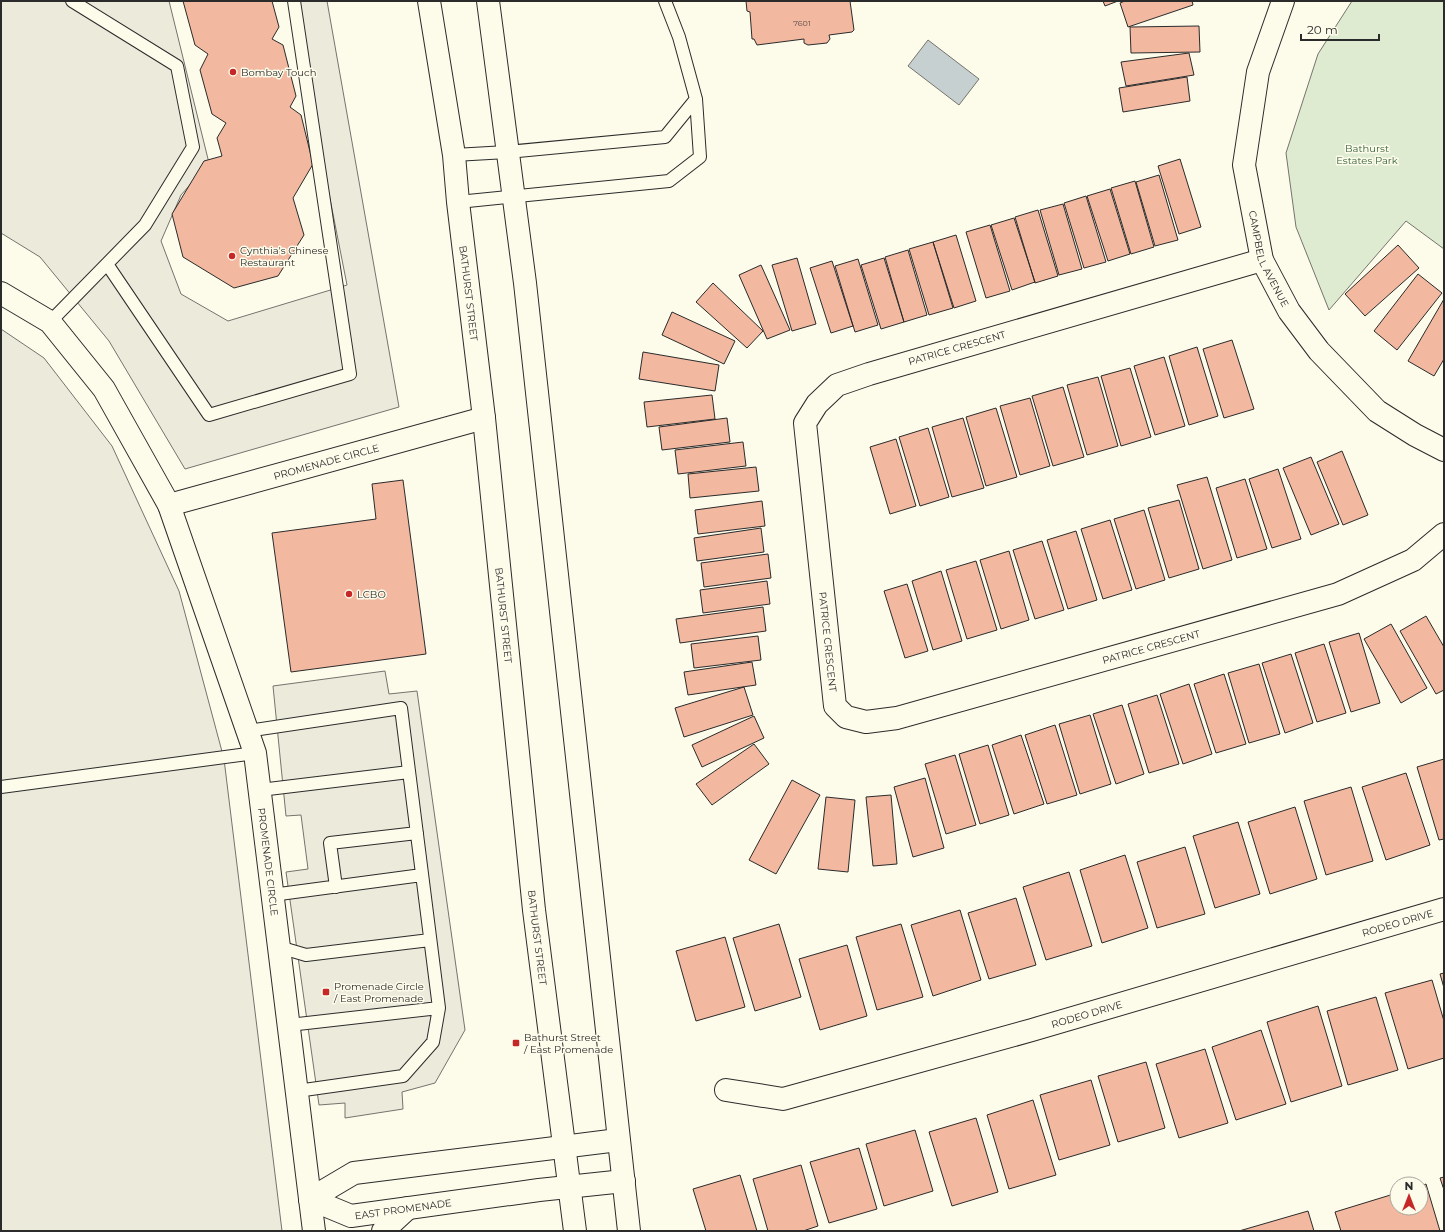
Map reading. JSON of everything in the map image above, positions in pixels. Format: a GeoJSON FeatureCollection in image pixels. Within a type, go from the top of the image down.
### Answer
{"type":"FeatureCollection","features":[{"type":"Feature","properties":{"kind":"street","name":"BATHURST STREET"},"geometry":{"type":"LineString","coordinates":[[429,1],[454,155],[458,202],[484,418],[534,910],[561,1116],[563,1148],[575,1231]]}},
{"type":"Feature","properties":{"kind":"street"},"geometry":{"type":"LineString","coordinates":[[488,1],[512,198],[526,291],[629,1231]]}},
{"type":"Feature","properties":{"kind":"street","name":"CAMPBELL AVENUE"},"geometry":{"type":"LineString","coordinates":[[1282,1],[1258,72],[1244,166],[1262,260],[1288,311],[1324,356],[1377,411],[1444,450]]}},
{"type":"Feature","properties":{"kind":"street","name":"PATRICE CRESCENT"},"geometry":{"type":"LineString","coordinates":[[1262,260],[837,384],[817,404],[805,423],[809,474],[835,706],[846,718],[866,722],[905,716],[1338,594],[1413,560],[1444,534]]}},
{"type":"Feature","properties":{"kind":"street","name":"PROMENADE CIRCLE"},"geometry":{"type":"LineString","coordinates":[[1,293],[50,322],[104,389],[169,505],[255,753],[272,895],[290,1025],[314,1231]]}},
{"type":"Feature","properties":{"kind":"street","name":"PROMENADE CIRCLE"},"geometry":{"type":"LineString","coordinates":[[169,505],[484,418]]}},
{"type":"Feature","properties":{"kind":"street","name":"RODEO DRIVE"},"geometry":{"type":"LineString","coordinates":[[726,1090],[783,1099],[1032,1030],[1444,909]]}},
{"type":"Feature","properties":{"kind":"street"},"geometry":{"type":"LineString","coordinates":[[310,1199],[354,1173],[618,1140]]}},
{"type":"Feature","properties":{"kind":"street","name":"EAST PROMENADE"},"geometry":{"type":"LineString","coordinates":[[310,1199],[351,1216],[569,1186],[624,1181]]}},
{"type":"Feature","properties":{"kind":"street"},"geometry":{"type":"LineString","coordinates":[[383,1231],[408,1208]]}},
{"type":"Feature","properties":{"kind":"lane"},"geometry":{"type":"LineString","coordinates":[[50,322],[145,225],[193,147],[177,66],[72,1]]}},
{"type":"Feature","properties":{"kind":"lane"},"geometry":{"type":"LineString","coordinates":[[107,264],[209,415],[350,374],[294,1]]}},
{"type":"Feature","properties":{"kind":"lane"},"geometry":{"type":"LineString","coordinates":[[458,202],[512,198],[669,181],[700,157],[696,99],[678,37],[665,1]]}},
{"type":"Feature","properties":{"kind":"lane"},"geometry":{"type":"LineString","coordinates":[[454,155],[507,152],[665,137],[696,99]]}},
{"type":"Feature","properties":{"kind":"lane"},"geometry":{"type":"LineString","coordinates":[[247,730],[401,708],[439,1008],[433,1042],[403,1076],[297,1091]]}},
{"type":"Feature","properties":{"kind":"lane"},"geometry":{"type":"LineString","coordinates":[[1,787],[255,753]]}},
{"type":"Feature","properties":{"kind":"lane"},"geometry":{"type":"LineString","coordinates":[[260,790],[409,772]]}},
{"type":"Feature","properties":{"kind":"lane"},"geometry":{"type":"LineString","coordinates":[[336,887],[330,843],[417,833]]}},
{"type":"Feature","properties":{"kind":"lane"},"geometry":{"type":"LineString","coordinates":[[272,895],[422,875]]}},
{"type":"Feature","properties":{"kind":"lane"},"geometry":{"type":"LineString","coordinates":[[279,946],[306,955],[430,940]]}},
{"type":"Feature","properties":{"kind":"lane"},"geometry":{"type":"LineString","coordinates":[[290,1025],[439,1008]]}},
{"type":"Feature","properties":{"kind":"green space","name":"Bathurst Estates Park"},"geometry":{"type":"Polygon","coordinates":[[[1352,1],[1444,1],[1444,249],[1406,221],[1329,310],[1296,227],[1286,153],[1318,54],[1352,1]]]}},
{"type":"Feature","properties":{"kind":"shaded area"},"geometry":{"type":"Polygon","coordinates":[[[1,1],[169,1],[209,163],[181,195],[161,241],[181,294],[228,321],[347,285],[291,1],[327,1],[399,407],[185,469],[109,341],[40,257],[1,233],[1,1]]]}},
{"type":"Feature","properties":{"kind":"shaded area"},"geometry":{"type":"Polygon","coordinates":[[[928,40],[979,79],[959,105],[908,66],[928,40]]]}},
{"type":"Feature","properties":{"kind":"shaded area"},"geometry":{"type":"Polygon","coordinates":[[[1,329],[44,358],[112,446],[179,591],[224,759],[282,1231],[1,1231],[1,329]]]}},
{"type":"Feature","properties":{"kind":"shaded area"},"geometry":{"type":"Polygon","coordinates":[[[385,671],[389,694],[417,691],[465,1030],[435,1083],[402,1092],[403,1109],[345,1118],[345,1103],[319,1105],[286,872],[308,869],[301,815],[286,816],[273,686],[385,671]]]}},
{"type":"Feature","properties":{"kind":"building"},"geometry":{"type":"Polygon","coordinates":[[[183,1],[272,1],[279,27],[272,39],[283,45],[296,96],[290,107],[301,115],[313,164],[293,198],[304,235],[278,276],[234,288],[183,257],[172,214],[204,161],[222,156],[217,138],[226,123],[212,114],[200,70],[208,54],[195,45],[183,1]]]}},
{"type":"Feature","properties":{"kind":"building"},"geometry":{"type":"Polygon","coordinates":[[[746,1],[850,1],[854,30],[852,32],[829,35],[830,39],[827,43],[808,45],[804,43],[804,39],[757,45],[754,39],[752,39],[750,12],[747,11],[746,1]]]}},
{"type":"Feature","properties":{"kind":"building"},"geometry":{"type":"Polygon","coordinates":[[[1103,1],[1118,1],[1105,6],[1103,1]]]}},
{"type":"Feature","properties":{"kind":"building"},"geometry":{"type":"Polygon","coordinates":[[[1125,1],[1192,1],[1193,5],[1128,27],[1120,3],[1125,1]]]}},
{"type":"Feature","properties":{"kind":"building"},"geometry":{"type":"Polygon","coordinates":[[[1199,26],[1200,52],[1131,53],[1130,27],[1199,26]]]}},
{"type":"Feature","properties":{"kind":"building"},"geometry":{"type":"Polygon","coordinates":[[[1189,53],[1194,75],[1126,86],[1121,62],[1189,53]]]}},
{"type":"Feature","properties":{"kind":"building"},"geometry":{"type":"Polygon","coordinates":[[[1187,77],[1190,101],[1123,112],[1119,88],[1187,77]]]}},
{"type":"Feature","properties":{"kind":"building"},"geometry":{"type":"Polygon","coordinates":[[[1180,159],[1201,227],[1179,234],[1158,166],[1180,159]]]}},
{"type":"Feature","properties":{"kind":"building"},"geometry":{"type":"Polygon","coordinates":[[[1159,175],[1178,240],[1155,246],[1136,182],[1159,175]]]}},
{"type":"Feature","properties":{"kind":"building"},"geometry":{"type":"Polygon","coordinates":[[[1135,181],[1154,247],[1131,254],[1111,188],[1135,181]]]}},
{"type":"Feature","properties":{"kind":"building"},"geometry":{"type":"Polygon","coordinates":[[[1110,189],[1130,254],[1108,261],[1087,196],[1110,189]]]}},
{"type":"Feature","properties":{"kind":"building"},"geometry":{"type":"Polygon","coordinates":[[[1086,196],[1106,262],[1084,268],[1064,203],[1086,196]]]}},
{"type":"Feature","properties":{"kind":"building"},"geometry":{"type":"Polygon","coordinates":[[[1063,204],[1082,269],[1059,275],[1040,210],[1063,204]]]}},
{"type":"Feature","properties":{"kind":"building"},"geometry":{"type":"Polygon","coordinates":[[[1038,210],[1058,276],[1035,283],[1015,217],[1038,210]]]}},
{"type":"Feature","properties":{"kind":"building"},"geometry":{"type":"Polygon","coordinates":[[[1014,218],[1035,282],[1012,290],[991,225],[1014,218]]]}},
{"type":"Feature","properties":{"kind":"building"},"geometry":{"type":"Polygon","coordinates":[[[990,225],[1010,291],[986,298],[966,232],[990,225]]]}},
{"type":"Feature","properties":{"kind":"building"},"geometry":{"type":"Polygon","coordinates":[[[956,235],[976,301],[954,308],[933,242],[956,235]]]}},
{"type":"Feature","properties":{"kind":"building"},"geometry":{"type":"Polygon","coordinates":[[[933,242],[953,308],[929,315],[909,249],[933,242]]]}},
{"type":"Feature","properties":{"kind":"building"},"geometry":{"type":"Polygon","coordinates":[[[1398,245],[1419,268],[1365,316],[1345,294],[1398,245]]]}},
{"type":"Feature","properties":{"kind":"building"},"geometry":{"type":"Polygon","coordinates":[[[908,250],[927,315],[904,322],[885,257],[908,250]]]}},
{"type":"Feature","properties":{"kind":"building"},"geometry":{"type":"Polygon","coordinates":[[[797,258],[816,324],[792,331],[772,265],[797,258]]]}},
{"type":"Feature","properties":{"kind":"building"},"geometry":{"type":"Polygon","coordinates":[[[884,258],[904,322],[881,329],[861,265],[884,258]]]}},
{"type":"Feature","properties":{"kind":"building"},"geometry":{"type":"Polygon","coordinates":[[[858,259],[878,325],[855,332],[835,266],[858,259]]]}},
{"type":"Feature","properties":{"kind":"building"},"geometry":{"type":"Polygon","coordinates":[[[832,261],[853,326],[831,333],[810,268],[832,261]]]}},
{"type":"Feature","properties":{"kind":"building"},"geometry":{"type":"Polygon","coordinates":[[[761,265],[790,330],[767,339],[739,275],[761,265]]]}},
{"type":"Feature","properties":{"kind":"building"},"geometry":{"type":"Polygon","coordinates":[[[1418,274],[1442,293],[1397,350],[1374,331],[1418,274]]]}},
{"type":"Feature","properties":{"kind":"building"},"geometry":{"type":"Polygon","coordinates":[[[713,283],[763,331],[747,348],[696,302],[713,283]]]}},
{"type":"Feature","properties":{"kind":"building"},"geometry":{"type":"Polygon","coordinates":[[[1444,299],[1444,359],[1434,376],[1408,361],[1444,299]]]}},
{"type":"Feature","properties":{"kind":"building"},"geometry":{"type":"Polygon","coordinates":[[[672,312],[735,341],[724,364],[662,335],[672,312]]]}},
{"type":"Feature","properties":{"kind":"building"},"geometry":{"type":"Polygon","coordinates":[[[1232,340],[1254,409],[1224,418],[1203,349],[1232,340]]]}},
{"type":"Feature","properties":{"kind":"building"},"geometry":{"type":"Polygon","coordinates":[[[1197,347],[1218,416],[1189,425],[1169,356],[1197,347]]]}},
{"type":"Feature","properties":{"kind":"building"},"geometry":{"type":"Polygon","coordinates":[[[643,352],[719,365],[715,391],[639,379],[643,352]]]}},
{"type":"Feature","properties":{"kind":"building"},"geometry":{"type":"Polygon","coordinates":[[[1164,357],[1185,426],[1155,435],[1134,366],[1164,357]]]}},
{"type":"Feature","properties":{"kind":"building"},"geometry":{"type":"Polygon","coordinates":[[[1130,368],[1151,437],[1121,446],[1101,376],[1130,368]]]}},
{"type":"Feature","properties":{"kind":"building"},"geometry":{"type":"Polygon","coordinates":[[[1098,377],[1118,446],[1087,455],[1067,385],[1098,377]]]}},
{"type":"Feature","properties":{"kind":"building"},"geometry":{"type":"Polygon","coordinates":[[[1063,387],[1084,457],[1053,466],[1032,396],[1063,387]]]}},
{"type":"Feature","properties":{"kind":"building"},"geometry":{"type":"Polygon","coordinates":[[[712,395],[715,419],[647,427],[644,402],[712,395]]]}},
{"type":"Feature","properties":{"kind":"building"},"geometry":{"type":"Polygon","coordinates":[[[1030,398],[1050,466],[1020,475],[1000,406],[1030,398]]]}},
{"type":"Feature","properties":{"kind":"building"},"geometry":{"type":"Polygon","coordinates":[[[996,408],[1017,477],[986,486],[966,417],[996,408]]]}},
{"type":"Feature","properties":{"kind":"building"},"geometry":{"type":"Polygon","coordinates":[[[727,418],[730,442],[662,450],[659,427],[727,418]]]}},
{"type":"Feature","properties":{"kind":"building"},"geometry":{"type":"Polygon","coordinates":[[[963,418],[984,488],[952,497],[932,427],[963,418]]]}},
{"type":"Feature","properties":{"kind":"building"},"geometry":{"type":"Polygon","coordinates":[[[928,428],[949,497],[920,506],[899,437],[928,428]]]}},
{"type":"Feature","properties":{"kind":"building"},"geometry":{"type":"Polygon","coordinates":[[[896,439],[916,506],[890,514],[870,447],[896,439]]]}},
{"type":"Feature","properties":{"kind":"building"},"geometry":{"type":"Polygon","coordinates":[[[743,442],[746,466],[678,474],[675,450],[743,442]]]}},
{"type":"Feature","properties":{"kind":"building"},"geometry":{"type":"Polygon","coordinates":[[[1342,451],[1368,515],[1343,525],[1317,462],[1342,451]]]}},
{"type":"Feature","properties":{"kind":"building"},"geometry":{"type":"Polygon","coordinates":[[[1311,457],[1339,524],[1311,535],[1283,468],[1311,457]]]}},
{"type":"Feature","properties":{"kind":"building"},"geometry":{"type":"Polygon","coordinates":[[[756,467],[759,491],[690,498],[688,474],[756,467]]]}},
{"type":"Feature","properties":{"kind":"building"},"geometry":{"type":"Polygon","coordinates":[[[1278,469],[1301,539],[1272,548],[1249,479],[1278,469]]]}},
{"type":"Feature","properties":{"kind":"building"},"geometry":{"type":"Polygon","coordinates":[[[1207,477],[1232,560],[1203,569],[1177,485],[1207,477]]]}},
{"type":"Feature","properties":{"kind":"building"},"geometry":{"type":"Polygon","coordinates":[[[1245,479],[1267,549],[1237,558],[1216,488],[1245,479]]]}},
{"type":"Feature","properties":{"kind":"building","name":"LCBO"},"geometry":{"type":"Polygon","coordinates":[[[403,480],[426,654],[291,672],[272,533],[376,519],[372,484],[403,480]]]}},
{"type":"Feature","properties":{"kind":"building"},"geometry":{"type":"Polygon","coordinates":[[[1179,500],[1199,569],[1169,578],[1148,508],[1179,500]]]}},
{"type":"Feature","properties":{"kind":"building"},"geometry":{"type":"Polygon","coordinates":[[[762,501],[765,526],[698,534],[695,510],[762,501]]]}},
{"type":"Feature","properties":{"kind":"building"},"geometry":{"type":"Polygon","coordinates":[[[1144,510],[1165,580],[1136,589],[1114,519],[1144,510]]]}},
{"type":"Feature","properties":{"kind":"building"},"geometry":{"type":"Polygon","coordinates":[[[1110,520],[1132,590],[1103,599],[1081,529],[1110,520]]]}},
{"type":"Feature","properties":{"kind":"building"},"geometry":{"type":"Polygon","coordinates":[[[761,528],[764,552],[697,561],[694,538],[761,528]]]}},
{"type":"Feature","properties":{"kind":"building"},"geometry":{"type":"Polygon","coordinates":[[[1076,531],[1097,600],[1068,609],[1047,540],[1076,531]]]}},
{"type":"Feature","properties":{"kind":"building"},"geometry":{"type":"Polygon","coordinates":[[[1042,541],[1064,610],[1035,619],[1013,550],[1042,541]]]}},
{"type":"Feature","properties":{"kind":"building"},"geometry":{"type":"Polygon","coordinates":[[[1009,551],[1029,620],[1001,629],[980,560],[1009,551]]]}},
{"type":"Feature","properties":{"kind":"building"},"geometry":{"type":"Polygon","coordinates":[[[768,554],[771,578],[704,587],[701,563],[768,554]]]}},
{"type":"Feature","properties":{"kind":"building"},"geometry":{"type":"Polygon","coordinates":[[[976,561],[997,630],[967,639],[946,570],[976,561]]]}},
{"type":"Feature","properties":{"kind":"building"},"geometry":{"type":"Polygon","coordinates":[[[941,571],[962,641],[933,650],[912,581],[941,571]]]}},
{"type":"Feature","properties":{"kind":"building"},"geometry":{"type":"Polygon","coordinates":[[[767,581],[770,604],[703,613],[700,590],[767,581]]]}},
{"type":"Feature","properties":{"kind":"building"},"geometry":{"type":"Polygon","coordinates":[[[907,584],[928,651],[905,658],[884,591],[907,584]]]}},
{"type":"Feature","properties":{"kind":"building"},"geometry":{"type":"Polygon","coordinates":[[[763,607],[766,631],[680,643],[676,619],[763,607]]]}},
{"type":"Feature","properties":{"kind":"building"},"geometry":{"type":"Polygon","coordinates":[[[1426,616],[1444,647],[1444,690],[1436,694],[1400,631],[1426,616]]]}},
{"type":"Feature","properties":{"kind":"building"},"geometry":{"type":"Polygon","coordinates":[[[1391,624],[1427,688],[1401,703],[1364,639],[1391,624]]]}},
{"type":"Feature","properties":{"kind":"building"},"geometry":{"type":"Polygon","coordinates":[[[1359,633],[1380,703],[1351,712],[1329,642],[1359,633]]]}},
{"type":"Feature","properties":{"kind":"building"},"geometry":{"type":"Polygon","coordinates":[[[758,636],[761,660],[694,668],[691,644],[758,636]]]}},
{"type":"Feature","properties":{"kind":"building"},"geometry":{"type":"Polygon","coordinates":[[[1324,644],[1346,713],[1317,722],[1295,653],[1324,644]]]}},
{"type":"Feature","properties":{"kind":"building"},"geometry":{"type":"Polygon","coordinates":[[[1291,654],[1313,723],[1285,733],[1262,663],[1291,654]]]}},
{"type":"Feature","properties":{"kind":"building"},"geometry":{"type":"Polygon","coordinates":[[[752,662],[756,685],[688,695],[684,672],[752,662]]]}},
{"type":"Feature","properties":{"kind":"building"},"geometry":{"type":"Polygon","coordinates":[[[1259,664],[1280,734],[1249,743],[1228,673],[1259,664]]]}},
{"type":"Feature","properties":{"kind":"building"},"geometry":{"type":"Polygon","coordinates":[[[1224,674],[1246,744],[1216,753],[1194,684],[1224,674]]]}},
{"type":"Feature","properties":{"kind":"building"},"geometry":{"type":"Polygon","coordinates":[[[1189,684],[1212,754],[1183,764],[1160,694],[1189,684]]]}},
{"type":"Feature","properties":{"kind":"building"},"geometry":{"type":"Polygon","coordinates":[[[744,687],[753,715],[684,737],[675,708],[744,687]]]}},
{"type":"Feature","properties":{"kind":"building"},"geometry":{"type":"Polygon","coordinates":[[[1157,695],[1179,764],[1149,773],[1128,704],[1157,695]]]}},
{"type":"Feature","properties":{"kind":"building"},"geometry":{"type":"Polygon","coordinates":[[[1122,705],[1144,774],[1116,784],[1093,714],[1122,705]]]}},
{"type":"Feature","properties":{"kind":"building"},"geometry":{"type":"Polygon","coordinates":[[[1090,715],[1111,784],[1080,794],[1059,724],[1090,715]]]}},
{"type":"Feature","properties":{"kind":"building"},"geometry":{"type":"Polygon","coordinates":[[[754,716],[764,738],[702,767],[692,745],[754,716]]]}},
{"type":"Feature","properties":{"kind":"building"},"geometry":{"type":"Polygon","coordinates":[[[1055,725],[1077,795],[1047,804],[1025,735],[1055,725]]]}},
{"type":"Feature","properties":{"kind":"building"},"geometry":{"type":"Polygon","coordinates":[[[1021,735],[1044,804],[1014,814],[992,745],[1021,735]]]}},
{"type":"Feature","properties":{"kind":"building"},"geometry":{"type":"Polygon","coordinates":[[[754,744],[769,764],[712,805],[696,784],[754,744]]]}},
{"type":"Feature","properties":{"kind":"building"},"geometry":{"type":"Polygon","coordinates":[[[988,745],[1009,815],[980,824],[959,754],[988,745]]]}},
{"type":"Feature","properties":{"kind":"building"},"geometry":{"type":"Polygon","coordinates":[[[955,755],[976,825],[946,834],[925,764],[955,755]]]}},
{"type":"Feature","properties":{"kind":"building"},"geometry":{"type":"Polygon","coordinates":[[[1444,759],[1444,839],[1439,840],[1417,767],[1444,759]]]}},
{"type":"Feature","properties":{"kind":"building"},"geometry":{"type":"Polygon","coordinates":[[[1406,773],[1430,845],[1386,860],[1362,787],[1406,773]]]}},
{"type":"Feature","properties":{"kind":"building"},"geometry":{"type":"Polygon","coordinates":[[[925,778],[944,848],[913,857],[894,787],[925,778]]]}},
{"type":"Feature","properties":{"kind":"building"},"geometry":{"type":"Polygon","coordinates":[[[792,780],[820,795],[776,874],[749,860],[792,780]]]}},
{"type":"Feature","properties":{"kind":"building"},"geometry":{"type":"Polygon","coordinates":[[[1351,787],[1373,861],[1326,875],[1304,801],[1351,787]]]}},
{"type":"Feature","properties":{"kind":"building"},"geometry":{"type":"Polygon","coordinates":[[[891,795],[897,864],[873,866],[866,797],[891,795]]]}},
{"type":"Feature","properties":{"kind":"building"},"geometry":{"type":"Polygon","coordinates":[[[826,797],[855,800],[848,872],[818,869],[826,797]]]}},
{"type":"Feature","properties":{"kind":"building"},"geometry":{"type":"Polygon","coordinates":[[[1295,807],[1317,879],[1270,894],[1248,822],[1295,807]]]}},
{"type":"Feature","properties":{"kind":"building"},"geometry":{"type":"Polygon","coordinates":[[[1238,822],[1260,894],[1215,908],[1193,836],[1238,822]]]}},
{"type":"Feature","properties":{"kind":"building"},"geometry":{"type":"Polygon","coordinates":[[[1185,847],[1205,914],[1157,928],[1137,862],[1185,847]]]}},
{"type":"Feature","properties":{"kind":"building"},"geometry":{"type":"Polygon","coordinates":[[[1125,855],[1148,928],[1102,943],[1080,870],[1125,855]]]}},
{"type":"Feature","properties":{"kind":"building"},"geometry":{"type":"Polygon","coordinates":[[[1069,872],[1092,946],[1046,960],[1023,887],[1069,872]]]}},
{"type":"Feature","properties":{"kind":"building"},"geometry":{"type":"Polygon","coordinates":[[[1016,898],[1036,965],[989,979],[968,913],[1016,898]]]}},
{"type":"Feature","properties":{"kind":"building"},"geometry":{"type":"Polygon","coordinates":[[[960,910],[981,980],[933,996],[911,925],[960,910]]]}},
{"type":"Feature","properties":{"kind":"building"},"geometry":{"type":"Polygon","coordinates":[[[779,924],[801,997],[755,1011],[733,938],[779,924]]]}},
{"type":"Feature","properties":{"kind":"building"},"geometry":{"type":"Polygon","coordinates":[[[901,924],[923,997],[877,1010],[856,937],[901,924]]]}},
{"type":"Feature","properties":{"kind":"building"},"geometry":{"type":"Polygon","coordinates":[[[725,937],[745,1007],[696,1021],[676,951],[725,937]]]}},
{"type":"Feature","properties":{"kind":"building"},"geometry":{"type":"Polygon","coordinates":[[[847,945],[867,1016],[820,1030],[799,959],[847,945]]]}},
{"type":"Feature","properties":{"kind":"building"},"geometry":{"type":"Polygon","coordinates":[[[1444,973],[1444,988],[1440,974],[1444,973]]]}},
{"type":"Feature","properties":{"kind":"building"},"geometry":{"type":"Polygon","coordinates":[[[1432,980],[1444,1021],[1444,1058],[1408,1069],[1385,993],[1432,980]]]}},
{"type":"Feature","properties":{"kind":"building"},"geometry":{"type":"Polygon","coordinates":[[[1376,997],[1398,1070],[1348,1085],[1327,1011],[1376,997]]]}},
{"type":"Feature","properties":{"kind":"building"},"geometry":{"type":"Polygon","coordinates":[[[1318,1006],[1342,1086],[1291,1102],[1267,1022],[1318,1006]]]}},
{"type":"Feature","properties":{"kind":"building"},"geometry":{"type":"Polygon","coordinates":[[[1261,1030],[1286,1104],[1236,1120],[1212,1047],[1261,1030]]]}},
{"type":"Feature","properties":{"kind":"building"},"geometry":{"type":"Polygon","coordinates":[[[1205,1049],[1228,1123],[1179,1138],[1156,1064],[1205,1049]]]}},
{"type":"Feature","properties":{"kind":"building"},"geometry":{"type":"Polygon","coordinates":[[[1146,1062],[1165,1128],[1118,1142],[1098,1076],[1146,1062]]]}},
{"type":"Feature","properties":{"kind":"building"},"geometry":{"type":"Polygon","coordinates":[[[1091,1080],[1110,1145],[1059,1160],[1040,1095],[1091,1080]]]}},
{"type":"Feature","properties":{"kind":"building"},"geometry":{"type":"Polygon","coordinates":[[[1033,1100],[1056,1175],[1009,1189],[987,1115],[1033,1100]]]}},
{"type":"Feature","properties":{"kind":"building"},"geometry":{"type":"Polygon","coordinates":[[[976,1118],[998,1192],[952,1206],[929,1132],[976,1118]]]}},
{"type":"Feature","properties":{"kind":"building"},"geometry":{"type":"Polygon","coordinates":[[[915,1130],[933,1191],[884,1206],[866,1144],[915,1130]]]}},
{"type":"Feature","properties":{"kind":"building"},"geometry":{"type":"Polygon","coordinates":[[[859,1148],[877,1209],[829,1223],[810,1162],[859,1148]]]}},
{"type":"Feature","properties":{"kind":"building"},"geometry":{"type":"Polygon","coordinates":[[[801,1165],[818,1226],[803,1231],[768,1231],[753,1179],[801,1165]]]}},
{"type":"Feature","properties":{"kind":"building"},"geometry":{"type":"Polygon","coordinates":[[[740,1175],[757,1231],[706,1231],[693,1189],[740,1175]]]}},
{"type":"Feature","properties":{"kind":"building"},"geometry":{"type":"Polygon","coordinates":[[[1444,1177],[1444,1190],[1440,1178],[1444,1177]]]}},
{"type":"Feature","properties":{"kind":"building"},"geometry":{"type":"Polygon","coordinates":[[[1429,1194],[1440,1231],[1341,1231],[1335,1212],[1389,1195],[1389,1216],[1429,1216],[1429,1194]]]}},
{"type":"Feature","properties":{"kind":"building"},"geometry":{"type":"Polygon","coordinates":[[[1308,1211],[1314,1231],[1239,1231],[1308,1211]]]}},
{"type":"Feature","properties":{"kind":"place","name":"Bombay Touch"},"geometry":{"type":"Point","coordinates":[233,72]}},
{"type":"Feature","properties":{"kind":"place","name":"Cynthia's Chinese Restaurant"},"geometry":{"type":"Point","coordinates":[232,256]}},
{"type":"Feature","properties":{"kind":"place","name":"LCBO"},"geometry":{"type":"Point","coordinates":[349,594]}},
{"type":"Feature","properties":{"kind":"place","name":"Promenade Circle / East Promenade"},"geometry":{"type":"Point","coordinates":[326,992]}},
{"type":"Feature","properties":{"kind":"place","name":"Bathurst Street / East Promenade"},"geometry":{"type":"Point","coordinates":[516,1043]}}]}
